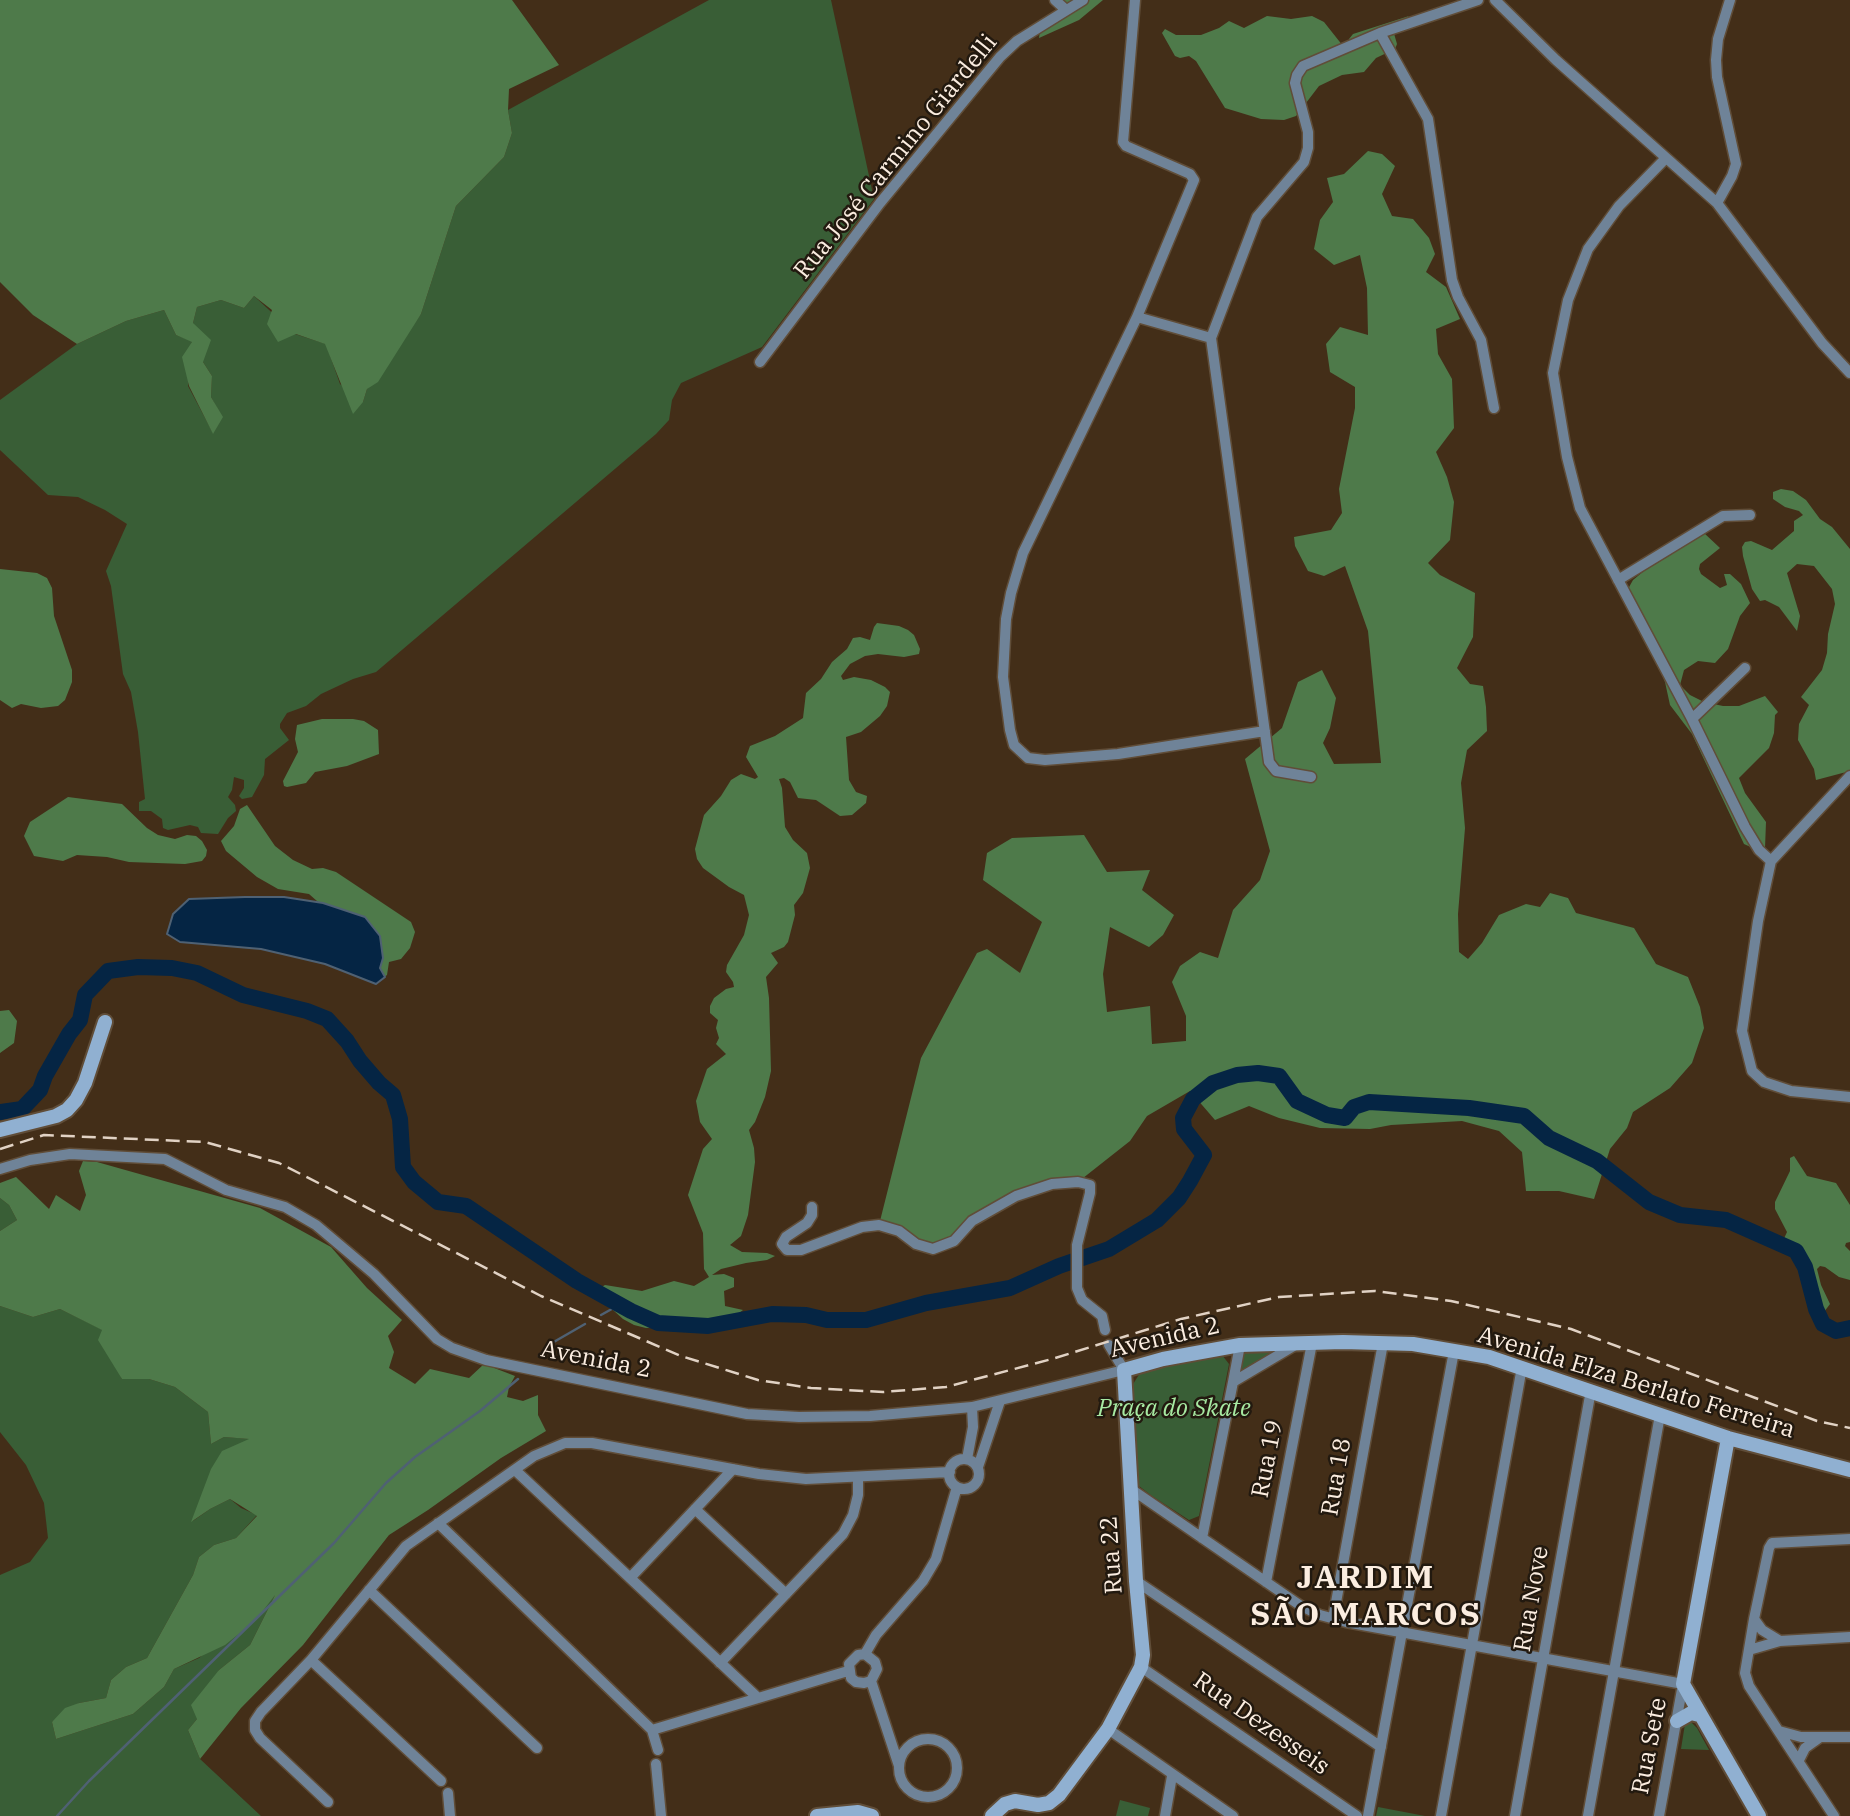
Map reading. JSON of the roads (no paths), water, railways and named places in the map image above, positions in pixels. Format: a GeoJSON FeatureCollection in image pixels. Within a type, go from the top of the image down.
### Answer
{"type":"FeatureCollection","features":[{"type":"Feature","properties":{"kind":"street"},"geometry":{"type":"LineString","coordinates":[[1055,0],[1066,10]]}},
{"type":"Feature","properties":{"kind":"street","name":"Rua José Carmino Giardelli"},"geometry":{"type":"LineString","coordinates":[[760,362],[880,203],[1000,57],[1017,41],[1083,0]]}},
{"type":"Feature","properties":{"kind":"street"},"geometry":{"type":"LineString","coordinates":[[1135,0],[1123,142],[1126,146],[1190,174],[1194,180],[1137,317],[1023,553],[1006,619],[1003,677],[1014,745],[1028,758],[1045,760],[1118,754],[1265,731]]}},
{"type":"Feature","properties":{"kind":"street"},"geometry":{"type":"LineString","coordinates":[[1311,777],[1272,768],[1211,338],[1257,217],[1297,172],[1306,155],[1308,132],[1295,83],[1303,66],[1380,33],[1478,0]]}},
{"type":"Feature","properties":{"kind":"street"},"geometry":{"type":"LineString","coordinates":[[1495,0],[1528,34],[1717,203],[1822,343],[1850,373]]}},
{"type":"Feature","properties":{"kind":"street"},"geometry":{"type":"LineString","coordinates":[[1717,203],[1736,164],[1717,77],[1716,60],[1718,39],[1730,0]]}},
{"type":"Feature","properties":{"kind":"street"},"geometry":{"type":"LineString","coordinates":[[1380,33],[1428,119],[1452,280],[1481,340],[1494,408]]}},
{"type":"Feature","properties":{"kind":"street"},"geometry":{"type":"LineString","coordinates":[[1667,158],[1619,205],[1588,249],[1568,300],[1553,373],[1566,457],[1580,508],[1692,719],[1745,827],[1759,850],[1772,861]]}},
{"type":"Feature","properties":{"kind":"street"},"geometry":{"type":"LineString","coordinates":[[1137,317],[1211,338]]}},
{"type":"Feature","properties":{"kind":"street"},"geometry":{"type":"LineString","coordinates":[[1618,580],[1723,516],[1750,515]]}},
{"type":"Feature","properties":{"kind":"street"},"geometry":{"type":"LineString","coordinates":[[1692,719],[1745,668]]}},
{"type":"Feature","properties":{"kind":"street"},"geometry":{"type":"LineString","coordinates":[[1850,776],[1772,861],[1758,921],[1742,1031],[1752,1071],[1764,1082],[1791,1091],[1850,1097]]}},
{"type":"Feature","properties":{"kind":"street"},"geometry":{"type":"LineString","coordinates":[[0,1130],[56,1116],[68,1110],[85,1083],[105,1022]]}},
{"type":"Feature","properties":{"kind":"street","name":"Avenida 2"},"geometry":{"type":"LineString","coordinates":[[0,1169],[30,1160],[70,1154],[166,1160],[226,1190],[285,1207],[316,1225],[374,1275],[437,1339],[452,1348],[486,1360],[747,1414],[799,1418],[870,1416],[972,1407],[1163,1359],[1240,1345]]}},
{"type":"Feature","properties":{"kind":"street"},"geometry":{"type":"LineString","coordinates":[[812,1207],[812,1215],[807,1223],[786,1237],[782,1244],[787,1250],[801,1250],[862,1227],[879,1225],[899,1231],[916,1244],[933,1249],[954,1241],[972,1221],[1016,1196],[1052,1184],[1078,1182],[1090,1185],[1077,1245],[1076,1288],[1082,1300],[1102,1316],[1105,1330]]}},
{"type":"Feature","properties":{"kind":"street"},"geometry":{"type":"LineString","coordinates":[[1233,1382],[1306,1343]]}},
{"type":"Feature","properties":{"kind":"street","name":"Rua 19"},"geometry":{"type":"LineString","coordinates":[[1266,1582],[1306,1343]]}},
{"type":"Feature","properties":{"kind":"street","name":"Avenida Elza Berlato Ferreira"},"geometry":{"type":"LineString","coordinates":[[1240,1345],[1383,1343],[1489,1357],[1728,1438],[1850,1470]]}},
{"type":"Feature","properties":{"kind":"street","name":"Rua 18"},"geometry":{"type":"LineString","coordinates":[[1333,1619],[1383,1343]]}},
{"type":"Feature","properties":{"kind":"street"},"geometry":{"type":"LineString","coordinates":[[1109,1345],[1124,1370]]}},
{"type":"Feature","properties":{"kind":"street"},"geometry":{"type":"LineString","coordinates":[[1202,1538],[1240,1345]]}},
{"type":"Feature","properties":{"kind":"street"},"geometry":{"type":"LineString","coordinates":[[1368,1816],[1454,1351]]}},
{"type":"Feature","properties":{"kind":"street"},"geometry":{"type":"LineString","coordinates":[[1441,1816],[1522,1367]]}},
{"type":"Feature","properties":{"kind":"street","name":"Rua 22"},"geometry":{"type":"LineString","coordinates":[[992,1816],[1005,1804],[1015,1801],[1038,1805],[1049,1803],[1059,1795],[1108,1729],[1141,1667],[1143,1655],[1124,1370]]}},
{"type":"Feature","properties":{"kind":"street","name":"Rua Nove"},"geometry":{"type":"LineString","coordinates":[[1515,1816],[1591,1390]]}},
{"type":"Feature","properties":{"kind":"street"},"geometry":{"type":"LineString","coordinates":[[967,1459],[956,1462],[950,1472],[957,1487],[969,1488],[975,1485],[978,1467],[1000,1401]]}},
{"type":"Feature","properties":{"kind":"street"},"geometry":{"type":"LineString","coordinates":[[967,1459],[973,1427],[972,1407]]}},
{"type":"Feature","properties":{"kind":"street"},"geometry":{"type":"LineString","coordinates":[[1588,1816],[1660,1415]]}},
{"type":"Feature","properties":{"kind":"street"},"geometry":{"type":"LineString","coordinates":[[1728,1438],[1683,1684],[1759,1816]]}},
{"type":"Feature","properties":{"kind":"street"},"geometry":{"type":"LineString","coordinates":[[328,1802],[260,1738],[255,1721],[311,1660],[406,1546],[534,1456],[565,1443],[592,1443],[733,1469],[806,1479],[950,1472]]}},
{"type":"Feature","properties":{"kind":"street"},"geometry":{"type":"LineString","coordinates":[[967,1459],[978,1467]]}},
{"type":"Feature","properties":{"kind":"street"},"geometry":{"type":"LineString","coordinates":[[515,1469],[758,1698]]}},
{"type":"Feature","properties":{"kind":"street"},"geometry":{"type":"LineString","coordinates":[[630,1578],[733,1469]]}},
{"type":"Feature","properties":{"kind":"street"},"geometry":{"type":"LineString","coordinates":[[720,1663],[843,1534],[853,1515],[858,1494],[858,1478]]}},
{"type":"Feature","properties":{"kind":"street"},"geometry":{"type":"LineString","coordinates":[[865,1654],[871,1657],[877,1669],[871,1681],[864,1684],[850,1678],[848,1671],[852,1658],[865,1654],[876,1635],[923,1581],[936,1559],[957,1487]]}},
{"type":"Feature","properties":{"kind":"street"},"geometry":{"type":"LineString","coordinates":[[1131,1489],[1301,1606],[1333,1619],[1683,1684]]}},
{"type":"Feature","properties":{"kind":"street"},"geometry":{"type":"LineString","coordinates":[[695,1509],[786,1594]]}},
{"type":"Feature","properties":{"kind":"street"},"geometry":{"type":"LineString","coordinates":[[438,1523],[652,1730],[658,1749]]}},
{"type":"Feature","properties":{"kind":"street"},"geometry":{"type":"LineString","coordinates":[[1834,1816],[1746,1679],[1754,1619],[1772,1543],[1850,1539]]}},
{"type":"Feature","properties":{"kind":"street"},"geometry":{"type":"LineString","coordinates":[[1136,1581],[1381,1746]]}},
{"type":"Feature","properties":{"kind":"street"},"geometry":{"type":"LineString","coordinates":[[369,1590],[537,1748]]}},
{"type":"Feature","properties":{"kind":"street"},"geometry":{"type":"LineString","coordinates":[[1754,1619],[1762,1630],[1780,1641]]}},
{"type":"Feature","properties":{"kind":"street"},"geometry":{"type":"LineString","coordinates":[[1749,1650],[1780,1641],[1850,1637]]}},
{"type":"Feature","properties":{"kind":"street"},"geometry":{"type":"LineString","coordinates":[[311,1660],[441,1782]]}},
{"type":"Feature","properties":{"kind":"street","name":"Rua Dezesseis"},"geometry":{"type":"LineString","coordinates":[[1141,1667],[1357,1816]]}},
{"type":"Feature","properties":{"kind":"street"},"geometry":{"type":"LineString","coordinates":[[652,1730],[848,1671]]}},
{"type":"Feature","properties":{"kind":"street"},"geometry":{"type":"LineString","coordinates":[[871,1681],[900,1775],[909,1790],[926,1797],[943,1793],[950,1787],[957,1769],[951,1750],[934,1740],[924,1739],[914,1742],[906,1749],[899,1766]]}},
{"type":"Feature","properties":{"kind":"street","name":"Rua Sete"},"geometry":{"type":"LineString","coordinates":[[1658,1816],[1683,1684]]}},
{"type":"Feature","properties":{"kind":"street"},"geometry":{"type":"LineString","coordinates":[[1677,1721],[1691,1713],[1699,1715]]}},
{"type":"Feature","properties":{"kind":"street"},"geometry":{"type":"LineString","coordinates":[[1108,1729],[1233,1816]]}},
{"type":"Feature","properties":{"kind":"street"},"geometry":{"type":"LineString","coordinates":[[1779,1731],[1794,1736],[1850,1737]]}},
{"type":"Feature","properties":{"kind":"street"},"geometry":{"type":"LineString","coordinates":[[1799,1760],[1805,1748],[1819,1738]]}},
{"type":"Feature","properties":{"kind":"street"},"geometry":{"type":"LineString","coordinates":[[656,1764],[661,1816]]}},
{"type":"Feature","properties":{"kind":"street"},"geometry":{"type":"LineString","coordinates":[[1165,1816],[1172,1776]]}},
{"type":"Feature","properties":{"kind":"street"},"geometry":{"type":"LineString","coordinates":[[448,1793],[450,1816]]}},
{"type":"Feature","properties":{"kind":"street"},"geometry":{"type":"LineString","coordinates":[[817,1816],[858,1812],[872,1816]]}},
{"type":"Feature","properties":{"kind":"water"},"geometry":{"type":"Polygon","coordinates":[[[284,897],[323,903],[365,917],[380,936],[383,958],[380,968],[385,977],[376,984],[325,964],[261,949],[180,942],[167,934],[173,914],[189,899],[284,897]]]}},
{"type":"Feature","properties":{"kind":"waterway"},"geometry":{"type":"LineString","coordinates":[[0,1112],[22,1109],[40,1090],[45,1076],[80,1020],[85,995],[108,971],[138,967],[172,968],[197,973],[243,995],[307,1011],[327,1019],[379,1083],[393,1095],[400,1119],[403,1167],[414,1182],[438,1202],[466,1206],[577,1281],[631,1311],[658,1323],[708,1326],[772,1314],[806,1315],[827,1320],[866,1320],[926,1303],[1010,1288],[1059,1266],[1109,1249],[1157,1220],[1179,1198],[1190,1181],[1204,1155],[1184,1129],[1183,1118],[1193,1099],[1213,1083],[1237,1075],[1258,1073],[1279,1076],[1297,1101],[1327,1115],[1345,1118],[1354,1107],[1369,1102],[1469,1108],[1524,1116],[1549,1138],[1597,1161],[1649,1202],[1680,1215],[1726,1220],[1796,1251],[1805,1267],[1816,1309],[1823,1324],[1836,1331],[1850,1328]]}},
{"type":"Feature","properties":{"kind":"waterway"},"geometry":{"type":"LineString","coordinates":[[601,1315],[619,1305]]}},
{"type":"Feature","properties":{"kind":"waterway"},"geometry":{"type":"LineString","coordinates":[[539,1356],[552,1343],[585,1324]]}},
{"type":"Feature","properties":{"kind":"waterway"},"geometry":{"type":"LineString","coordinates":[[57,1816],[89,1781],[334,1543],[386,1483],[415,1457],[480,1411],[518,1379]]}},
{"type":"Feature","properties":{"kind":"railway"},"geometry":{"type":"LineString","coordinates":[[0,1149],[44,1135],[205,1142],[279,1163],[541,1296],[681,1356],[758,1380],[811,1388],[883,1392],[946,1387],[1052,1359],[1181,1319],[1279,1297],[1375,1291],[1451,1301],[1571,1329],[1817,1421],[1850,1428]]}},
{"type":"Feature","properties":{"kind":"district","name":"JARDIM SÃO MARCOS"},"geometry":{"type":"Point","coordinates":[1366,1598]}},
{"type":"Feature","properties":{"kind":"park label","name":"Praça do Skate"},"geometry":{"type":"Point","coordinates":[1174,1409]}}]}
